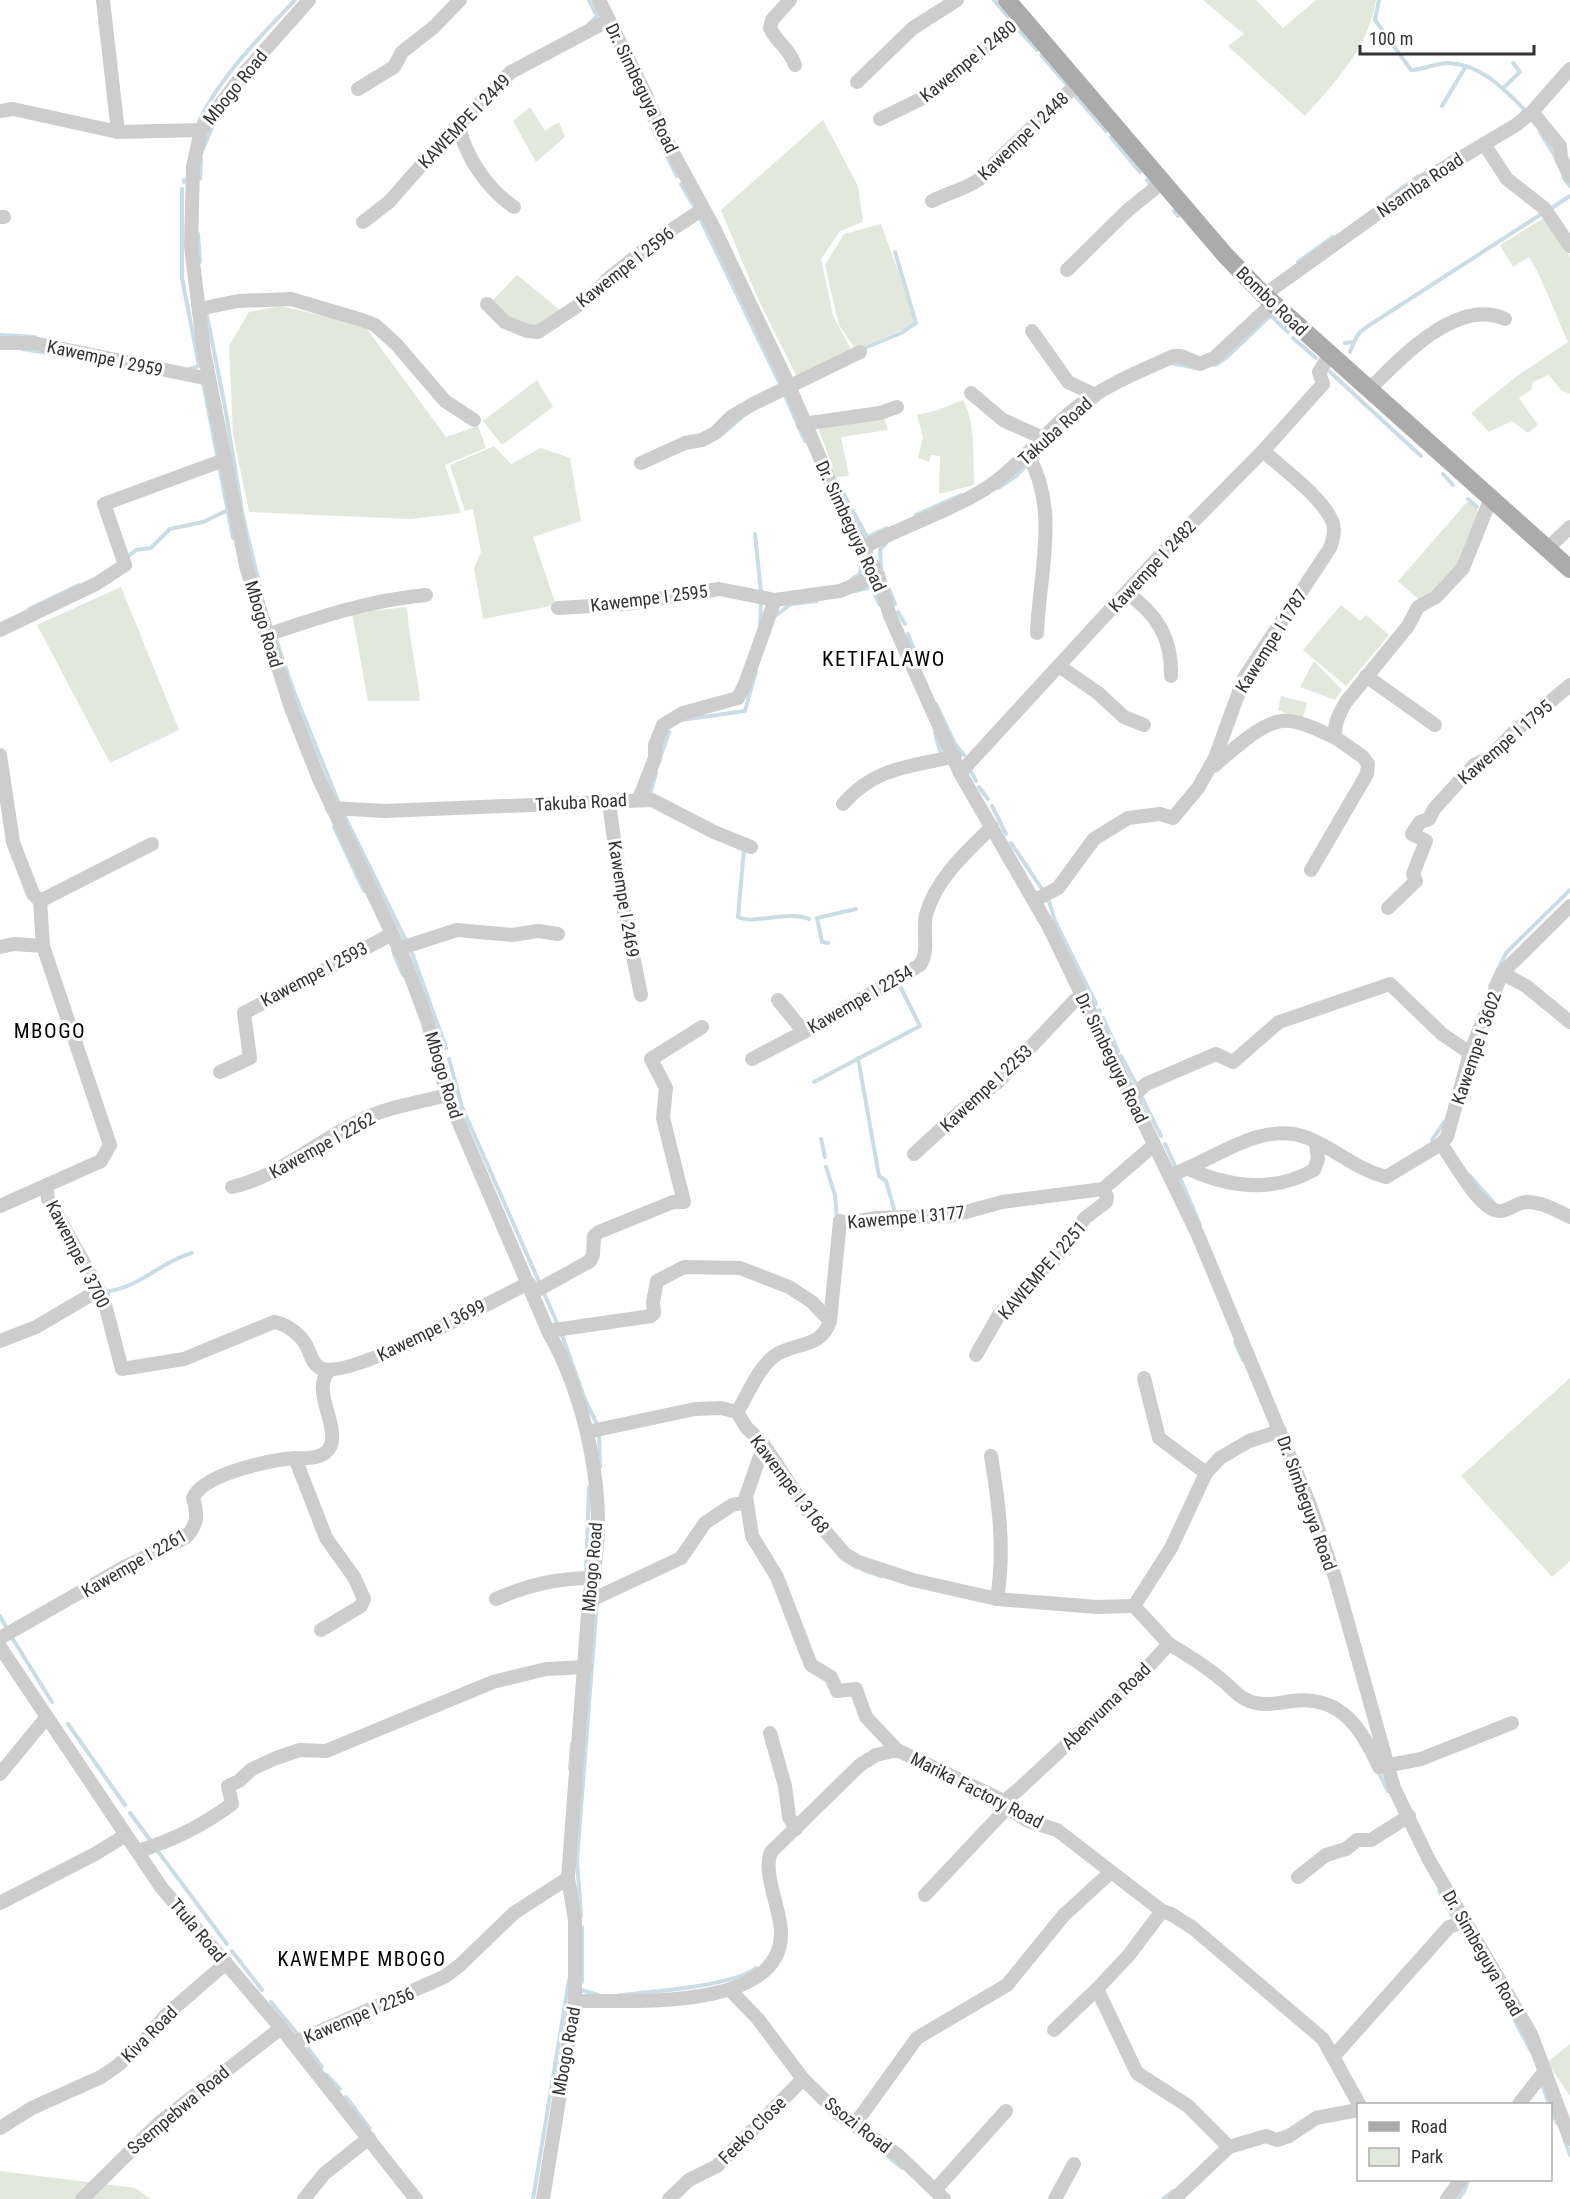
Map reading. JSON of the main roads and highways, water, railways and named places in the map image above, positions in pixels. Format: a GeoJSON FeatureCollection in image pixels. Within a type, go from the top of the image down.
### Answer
{"type":"FeatureCollection","features":[{"type":"Feature","properties":{"kind":"main road","name":"Bombo Road"},"geometry":{"type":"LineString","coordinates":[[1007,0],[1226,256],[1329,356],[1570,569]]}},
{"type":"Feature","properties":{"kind":"waterway"},"geometry":{"type":"LineString","coordinates":[[199,121],[230,72],[295,0]]}},
{"type":"Feature","properties":{"kind":"waterway"},"geometry":{"type":"LineString","coordinates":[[589,0],[597,16],[589,24]]}},
{"type":"Feature","properties":{"kind":"waterway"},"geometry":{"type":"LineString","coordinates":[[994,0],[1010,19]]}},
{"type":"Feature","properties":{"kind":"waterway"},"geometry":{"type":"LineString","coordinates":[[1379,0],[1375,20],[1411,70],[1439,64],[1460,64],[1490,78],[1524,109],[1523,112]]}},
{"type":"Feature","properties":{"kind":"waterway"},"geometry":{"type":"LineString","coordinates":[[605,28],[613,44]]}},
{"type":"Feature","properties":{"kind":"waterway"},"geometry":{"type":"LineString","coordinates":[[1016,29],[1037,50]]}},
{"type":"Feature","properties":{"kind":"waterway"},"geometry":{"type":"LineString","coordinates":[[1041,55],[1069,87]]}},
{"type":"Feature","properties":{"kind":"waterway"},"geometry":{"type":"LineString","coordinates":[[1503,88],[1520,72],[1513,63]]}},
{"type":"Feature","properties":{"kind":"waterway"},"geometry":{"type":"LineString","coordinates":[[1442,106],[1466,66]]}},
{"type":"Feature","properties":{"kind":"waterway"},"geometry":{"type":"LineString","coordinates":[[630,77],[642,104]]}},
{"type":"Feature","properties":{"kind":"waterway"},"geometry":{"type":"LineString","coordinates":[[1073,93],[1106,131]]}},
{"type":"Feature","properties":{"kind":"waterway"},"geometry":{"type":"LineString","coordinates":[[656,106],[665,124]]}},
{"type":"Feature","properties":{"kind":"waterway"},"geometry":{"type":"LineString","coordinates":[[203,149],[215,120]]}},
{"type":"Feature","properties":{"kind":"waterway"},"geometry":{"type":"LineString","coordinates":[[653,129],[677,176]]}},
{"type":"Feature","properties":{"kind":"waterway"},"geometry":{"type":"LineString","coordinates":[[1540,132],[1555,156]]}},
{"type":"Feature","properties":{"kind":"waterway"},"geometry":{"type":"LineString","coordinates":[[1111,137],[1140,172]]}},
{"type":"Feature","properties":{"kind":"waterway"},"geometry":{"type":"LineString","coordinates":[[200,179],[201,159]]}},
{"type":"Feature","properties":{"kind":"waterway"},"geometry":{"type":"LineString","coordinates":[[1386,200],[1418,176]]}},
{"type":"Feature","properties":{"kind":"waterway"},"geometry":{"type":"LineString","coordinates":[[1563,177],[1570,186]]}},
{"type":"Feature","properties":{"kind":"waterway"},"geometry":{"type":"LineString","coordinates":[[1147,180],[1151,185]]}},
{"type":"Feature","properties":{"kind":"waterway"},"geometry":{"type":"LineString","coordinates":[[681,184],[695,208]]}},
{"type":"Feature","properties":{"kind":"waterway"},"geometry":{"type":"LineString","coordinates":[[182,189],[182,278],[199,366],[187,370]]}},
{"type":"Feature","properties":{"kind":"waterway"},"geometry":{"type":"LineString","coordinates":[[1550,209],[1570,196]]}},
{"type":"Feature","properties":{"kind":"waterway"},"geometry":{"type":"LineString","coordinates":[[1174,211],[1178,216]]}},
{"type":"Feature","properties":{"kind":"waterway"},"geometry":{"type":"LineString","coordinates":[[1345,343],[1354,342],[1359,333],[1368,326],[1543,213]]}},
{"type":"Feature","properties":{"kind":"waterway"},"geometry":{"type":"LineString","coordinates":[[698,214],[780,384]]}},
{"type":"Feature","properties":{"kind":"waterway"},"geometry":{"type":"LineString","coordinates":[[198,234],[200,262]]}},
{"type":"Feature","properties":{"kind":"waterway"},"geometry":{"type":"LineString","coordinates":[[1298,262],[1333,237]]}},
{"type":"Feature","properties":{"kind":"waterway"},"geometry":{"type":"LineString","coordinates":[[862,349],[901,333],[916,323],[895,252]]}},
{"type":"Feature","properties":{"kind":"waterway"},"geometry":{"type":"LineString","coordinates":[[206,311],[243,517],[262,595]]}},
{"type":"Feature","properties":{"kind":"waterway"},"geometry":{"type":"LineString","coordinates":[[1270,315],[1288,332]]}},
{"type":"Feature","properties":{"kind":"waterway"},"geometry":{"type":"LineString","coordinates":[[1215,365],[1227,357],[1270,316]]}},
{"type":"Feature","properties":{"kind":"waterway"},"geometry":{"type":"LineString","coordinates":[[0,335],[35,337]]}},
{"type":"Feature","properties":{"kind":"waterway"},"geometry":{"type":"LineString","coordinates":[[1293,338],[1316,358]]}},
{"type":"Feature","properties":{"kind":"waterway"},"geometry":{"type":"LineString","coordinates":[[1350,352],[1354,342]]}},
{"type":"Feature","properties":{"kind":"waterway"},"geometry":{"type":"LineString","coordinates":[[22,349],[56,354]]}},
{"type":"Feature","properties":{"kind":"waterway"},"geometry":{"type":"LineString","coordinates":[[1171,363],[1196,368]]}},
{"type":"Feature","properties":{"kind":"waterway"},"geometry":{"type":"LineString","coordinates":[[1326,372],[1328,370],[1421,456]]}},
{"type":"Feature","properties":{"kind":"waterway"},"geometry":{"type":"LineString","coordinates":[[203,382],[233,538]]}},
{"type":"Feature","properties":{"kind":"waterway"},"geometry":{"type":"LineString","coordinates":[[784,393],[805,441]]}},
{"type":"Feature","properties":{"kind":"waterway"},"geometry":{"type":"LineString","coordinates":[[998,488],[1016,476],[1054,436],[1098,400]]}},
{"type":"Feature","properties":{"kind":"waterway"},"geometry":{"type":"LineString","coordinates":[[720,436],[741,418]]}},
{"type":"Feature","properties":{"kind":"waterway"},"geometry":{"type":"LineString","coordinates":[[1443,474],[1453,485]]}},
{"type":"Feature","properties":{"kind":"waterway"},"geometry":{"type":"LineString","coordinates":[[841,489],[867,537],[887,528]]}},
{"type":"Feature","properties":{"kind":"waterway"},"geometry":{"type":"LineString","coordinates":[[916,515],[961,495]]}},
{"type":"Feature","properties":{"kind":"waterway"},"geometry":{"type":"LineString","coordinates":[[1468,499],[1477,507]]}},
{"type":"Feature","properties":{"kind":"waterway"},"geometry":{"type":"LineString","coordinates":[[126,558],[136,550],[151,548],[170,529],[203,522],[228,510]]}},
{"type":"Feature","properties":{"kind":"waterway"},"geometry":{"type":"LineString","coordinates":[[755,534],[761,592],[764,593]]}},
{"type":"Feature","properties":{"kind":"waterway"},"geometry":{"type":"LineString","coordinates":[[881,569],[880,550],[886,543]]}},
{"type":"Feature","properties":{"kind":"waterway"},"geometry":{"type":"LineString","coordinates":[[852,579],[860,574],[862,558]]}},
{"type":"Feature","properties":{"kind":"waterway"},"geometry":{"type":"LineString","coordinates":[[29,609],[79,585]]}},
{"type":"Feature","properties":{"kind":"waterway"},"geometry":{"type":"LineString","coordinates":[[855,591],[871,587],[880,605]]}},
{"type":"Feature","properties":{"kind":"waterway"},"geometry":{"type":"LineString","coordinates":[[889,589],[895,604]]}},
{"type":"Feature","properties":{"kind":"waterway"},"geometry":{"type":"LineString","coordinates":[[775,616],[791,604],[817,601]]}},
{"type":"Feature","properties":{"kind":"waterway"},"geometry":{"type":"LineString","coordinates":[[760,627],[761,602]]}},
{"type":"Feature","properties":{"kind":"waterway"},"geometry":{"type":"LineString","coordinates":[[898,612],[905,624]]}},
{"type":"Feature","properties":{"kind":"waterway"},"geometry":{"type":"LineString","coordinates":[[255,616],[262,638]]}},
{"type":"Feature","properties":{"kind":"waterway"},"geometry":{"type":"LineString","coordinates":[[908,634],[918,661]]}},
{"type":"Feature","properties":{"kind":"waterway"},"geometry":{"type":"LineString","coordinates":[[275,637],[294,692],[340,806]]}},
{"type":"Feature","properties":{"kind":"waterway"},"geometry":{"type":"LineString","coordinates":[[681,720],[745,711],[756,671]]}},
{"type":"Feature","properties":{"kind":"waterway"},"geometry":{"type":"LineString","coordinates":[[936,704],[955,744],[964,755]]}},
{"type":"Feature","properties":{"kind":"waterway"},"geometry":{"type":"LineString","coordinates":[[661,755],[669,732]]}},
{"type":"Feature","properties":{"kind":"waterway"},"geometry":{"type":"LineString","coordinates":[[935,733],[941,755]]}},
{"type":"Feature","properties":{"kind":"waterway"},"geometry":{"type":"LineString","coordinates":[[969,768],[976,781]]}},
{"type":"Feature","properties":{"kind":"waterway"},"geometry":{"type":"LineString","coordinates":[[649,798],[656,773]]}},
{"type":"Feature","properties":{"kind":"waterway"},"geometry":{"type":"LineString","coordinates":[[979,787],[988,799]]}},
{"type":"Feature","properties":{"kind":"waterway"},"geometry":{"type":"LineString","coordinates":[[992,806],[1006,834]]}},
{"type":"Feature","properties":{"kind":"waterway"},"geometry":{"type":"LineString","coordinates":[[343,813],[412,953],[446,1048]]}},
{"type":"Feature","properties":{"kind":"waterway"},"geometry":{"type":"LineString","coordinates":[[334,827],[364,891]]}},
{"type":"Feature","properties":{"kind":"waterway"},"geometry":{"type":"LineString","coordinates":[[1011,843],[1042,889]]}},
{"type":"Feature","properties":{"kind":"waterway"},"geometry":{"type":"LineString","coordinates":[[744,849],[738,917],[754,919],[791,916],[809,919]]}},
{"type":"Feature","properties":{"kind":"waterway"},"geometry":{"type":"LineString","coordinates":[[1490,986],[1506,953],[1570,890]]}},
{"type":"Feature","properties":{"kind":"waterway"},"geometry":{"type":"LineString","coordinates":[[1048,898],[1055,921],[1096,1004]]}},
{"type":"Feature","properties":{"kind":"waterway"},"geometry":{"type":"LineString","coordinates":[[828,943],[822,942],[817,918],[856,909]]}},
{"type":"Feature","properties":{"kind":"waterway"},"geometry":{"type":"LineString","coordinates":[[394,954],[403,975]]}},
{"type":"Feature","properties":{"kind":"waterway"},"geometry":{"type":"LineString","coordinates":[[814,1082],[920,1026],[900,986]]}},
{"type":"Feature","properties":{"kind":"waterway"},"geometry":{"type":"LineString","coordinates":[[1103,1018],[1118,1051]]}},
{"type":"Feature","properties":{"kind":"waterway"},"geometry":{"type":"LineString","coordinates":[[1121,1056],[1137,1086]]}},
{"type":"Feature","properties":{"kind":"waterway"},"geometry":{"type":"LineString","coordinates":[[858,1058],[879,1176],[886,1181],[894,1209]]}},
{"type":"Feature","properties":{"kind":"waterway"},"geometry":{"type":"LineString","coordinates":[[449,1059],[462,1107],[540,1284]]}},
{"type":"Feature","properties":{"kind":"waterway"},"geometry":{"type":"LineString","coordinates":[[1140,1094],[1161,1136]]}},
{"type":"Feature","properties":{"kind":"waterway"},"geometry":{"type":"LineString","coordinates":[[1432,1140],[1445,1121]]}},
{"type":"Feature","properties":{"kind":"waterway"},"geometry":{"type":"LineString","coordinates":[[821,1139],[825,1157]]}},
{"type":"Feature","properties":{"kind":"waterway"},"geometry":{"type":"LineString","coordinates":[[1165,1144],[1176,1168]]}},
{"type":"Feature","properties":{"kind":"waterway"},"geometry":{"type":"LineString","coordinates":[[826,1167],[835,1195],[837,1219]]}},
{"type":"Feature","properties":{"kind":"waterway"},"geometry":{"type":"LineString","coordinates":[[1469,1175],[1494,1203]]}},
{"type":"Feature","properties":{"kind":"waterway"},"geometry":{"type":"LineString","coordinates":[[1181,1180],[1200,1225]]}},
{"type":"Feature","properties":{"kind":"waterway"},"geometry":{"type":"LineString","coordinates":[[104,1292],[129,1285],[170,1262],[192,1253]]}},
{"type":"Feature","properties":{"kind":"waterway"},"geometry":{"type":"LineString","coordinates":[[543,1291],[558,1325]]}},
{"type":"Feature","properties":{"kind":"waterway"},"geometry":{"type":"LineString","coordinates":[[561,1332],[585,1400],[598,1426]]}},
{"type":"Feature","properties":{"kind":"waterway"},"geometry":{"type":"LineString","coordinates":[[1235,1342],[1243,1360]]}},
{"type":"Feature","properties":{"kind":"waterway"},"geometry":{"type":"LineString","coordinates":[[599,1433],[600,1467]]}},
{"type":"Feature","properties":{"kind":"waterway"},"geometry":{"type":"LineString","coordinates":[[586,1575],[589,1487]]}},
{"type":"Feature","properties":{"kind":"waterway"},"geometry":{"type":"LineString","coordinates":[[863,1570],[881,1576]]}},
{"type":"Feature","properties":{"kind":"waterway"},"geometry":{"type":"LineString","coordinates":[[581,1916],[577,1860],[597,1601]]}},
{"type":"Feature","properties":{"kind":"waterway"},"geometry":{"type":"LineString","coordinates":[[0,1616],[6,1627]]}},
{"type":"Feature","properties":{"kind":"waterway"},"geometry":{"type":"LineString","coordinates":[[11,1636],[52,1702]]}},
{"type":"Feature","properties":{"kind":"waterway"},"geometry":{"type":"LineString","coordinates":[[68,1724],[125,1805]]}},
{"type":"Feature","properties":{"kind":"waterway"},"geometry":{"type":"LineString","coordinates":[[570,1769],[572,1744]]}},
{"type":"Feature","properties":{"kind":"waterway"},"geometry":{"type":"LineString","coordinates":[[1379,1773],[1388,1791]]}},
{"type":"Feature","properties":{"kind":"waterway"},"geometry":{"type":"LineString","coordinates":[[130,1813],[151,1841]]}},
{"type":"Feature","properties":{"kind":"waterway"},"geometry":{"type":"LineString","coordinates":[[157,1850],[227,1944]]}},
{"type":"Feature","properties":{"kind":"waterway"},"geometry":{"type":"LineString","coordinates":[[1439,1891],[1453,1917]]}},
{"type":"Feature","properties":{"kind":"waterway"},"geometry":{"type":"LineString","coordinates":[[582,1927],[582,1982]]}},
{"type":"Feature","properties":{"kind":"waterway"},"geometry":{"type":"LineString","coordinates":[[1461,1931],[1471,1944]]}},
{"type":"Feature","properties":{"kind":"waterway"},"geometry":{"type":"LineString","coordinates":[[232,1951],[262,1990]]}},
{"type":"Feature","properties":{"kind":"waterway"},"geometry":{"type":"LineString","coordinates":[[620,1995],[711,1984],[745,1974],[756,1968]]}},
{"type":"Feature","properties":{"kind":"waterway"},"geometry":{"type":"LineString","coordinates":[[533,2199],[569,1980]]}},
{"type":"Feature","properties":{"kind":"waterway"},"geometry":{"type":"LineString","coordinates":[[581,1990],[598,1995]]}},
{"type":"Feature","properties":{"kind":"waterway"},"geometry":{"type":"LineString","coordinates":[[271,2002],[299,2036]]}},
{"type":"Feature","properties":{"kind":"waterway"},"geometry":{"type":"LineString","coordinates":[[1506,2004],[1531,2051]]}},
{"type":"Feature","properties":{"kind":"waterway"},"geometry":{"type":"LineString","coordinates":[[308,2048],[322,2067]]}},
{"type":"Feature","properties":{"kind":"waterway"},"geometry":{"type":"LineString","coordinates":[[327,2075],[340,2089]]}},
{"type":"Feature","properties":{"kind":"waterway"},"geometry":{"type":"LineString","coordinates":[[1539,2087],[1542,2084],[1549,2103]]}},
{"type":"Feature","properties":{"kind":"waterway"},"geometry":{"type":"LineString","coordinates":[[346,2097],[370,2129]]}},
{"type":"Feature","properties":{"kind":"waterway"},"geometry":{"type":"LineString","coordinates":[[1552,2112],[1557,2123]]}},
{"type":"Feature","properties":{"kind":"waterway"},"geometry":{"type":"LineString","coordinates":[[1565,2141],[1570,2155]]}},
{"type":"Feature","properties":{"kind":"waterway"},"geometry":{"type":"LineString","coordinates":[[884,2153],[902,2168]]}},
{"type":"Feature","properties":{"kind":"waterway"},"geometry":{"type":"LineString","coordinates":[[1458,2199],[1465,2190],[1468,2181]]}},
{"type":"Feature","properties":{"kind":"waterway"},"geometry":{"type":"LineString","coordinates":[[1163,2199],[1173,2191]]}},
{"type":"Feature","properties":{"kind":"district","name":"KETIFALAWO"},"geometry":{"type":"Point","coordinates":[884,659]}},
{"type":"Feature","properties":{"kind":"district","name":"MBOGO"},"geometry":{"type":"Point","coordinates":[50,1031]}},
{"type":"Feature","properties":{"kind":"district","name":"KAWEMPE MBOGO"},"geometry":{"type":"Point","coordinates":[362,1959]}}]}
